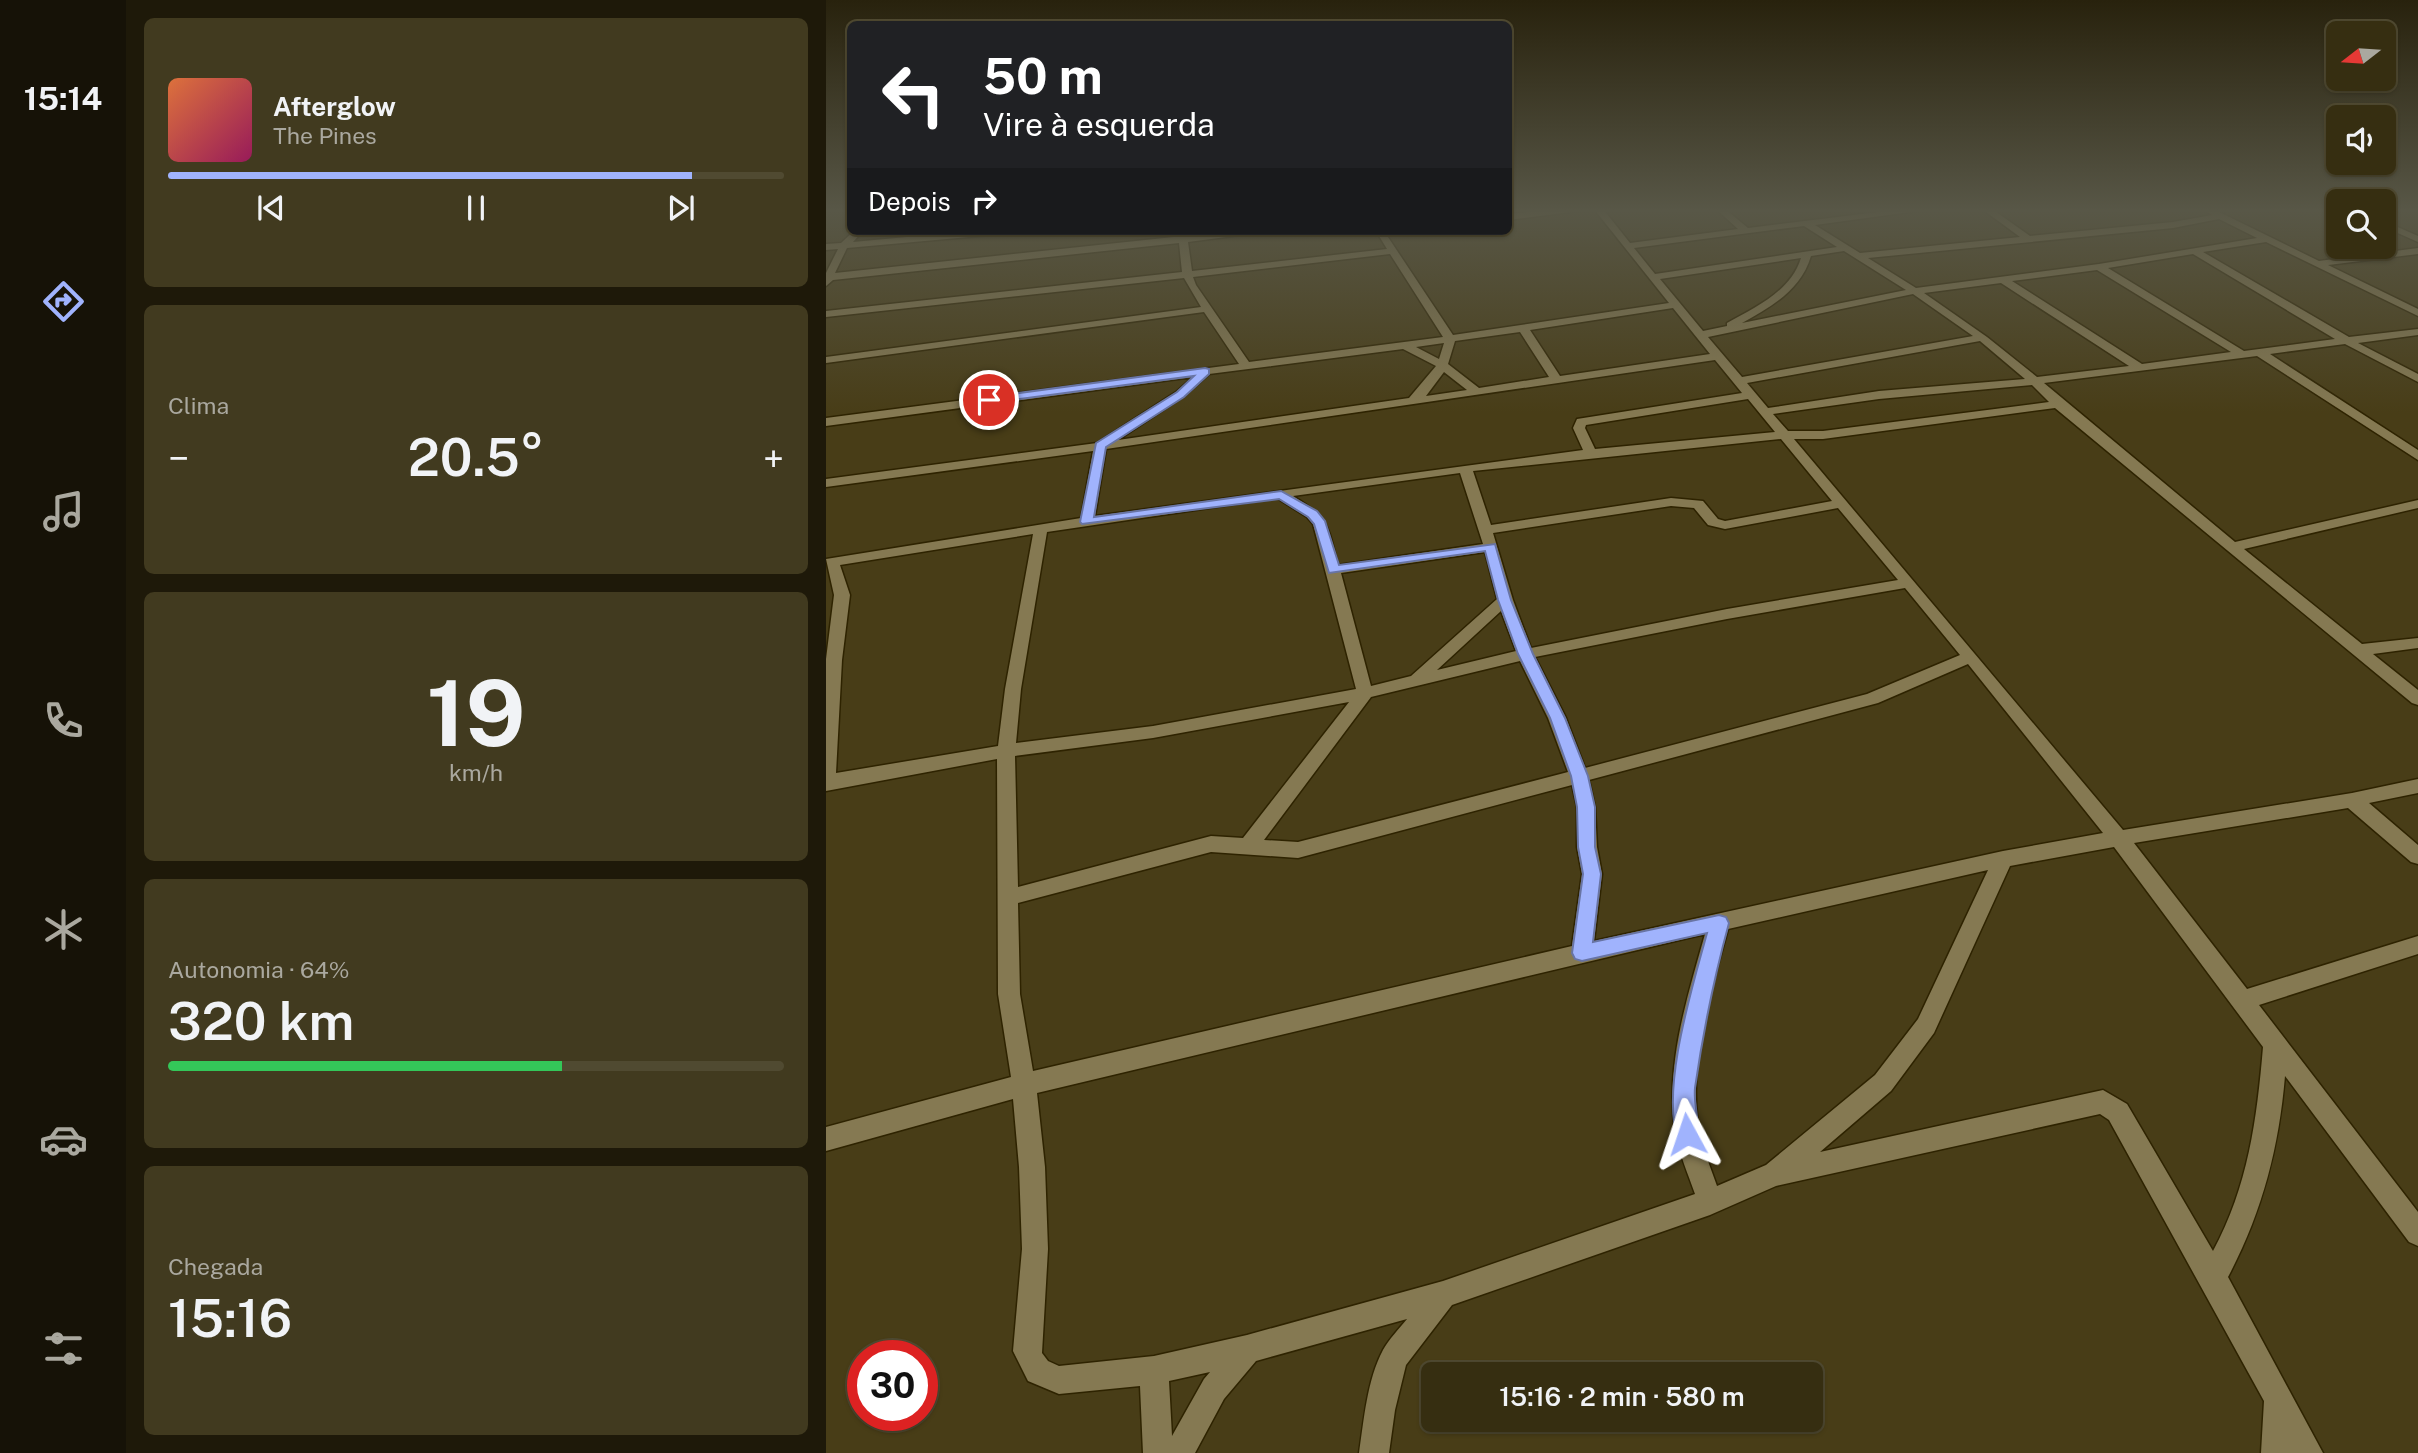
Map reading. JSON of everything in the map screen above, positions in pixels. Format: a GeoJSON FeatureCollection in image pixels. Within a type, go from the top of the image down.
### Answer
{"type":"FeatureCollection","features":[{"type":"Feature","properties":{"kind":"street"},"geometry":{"type":"LineString","coordinates":[[828,280],[856,277]]}},
{"type":"Feature","properties":{"kind":"street"},"geometry":{"type":"LineString","coordinates":[[826,314],[961,301],[1156,277]]}},
{"type":"Feature","properties":{"kind":"street"},"geometry":{"type":"LineString","coordinates":[[1189,277],[1207,309],[1246,366]]}},
{"type":"Feature","properties":{"kind":"street"},"geometry":{"type":"LineString","coordinates":[[1408,277],[1450,339],[1443,365],[1432,384],[1414,400]]}},
{"type":"Feature","properties":{"kind":"street"},"geometry":{"type":"LineString","coordinates":[[1661,277],[1653,278],[1673,305],[1843,503],[2120,840],[2418,1233]]}},
{"type":"Feature","properties":{"kind":"street"},"geometry":{"type":"LineString","coordinates":[[1719,332],[1788,289],[1798,277]]}},
{"type":"Feature","properties":{"kind":"street"},"geometry":{"type":"LineString","coordinates":[[1892,277],[1941,307],[2036,381],[2058,404],[2418,699]]}},
{"type":"Feature","properties":{"kind":"street"},"geometry":{"type":"LineString","coordinates":[[1700,335],[1915,291],[2027,277]]}},
{"type":"Feature","properties":{"kind":"street"},"geometry":{"type":"LineString","coordinates":[[2115,277],[2242,354]]}},
{"type":"Feature","properties":{"kind":"street"},"geometry":{"type":"LineString","coordinates":[[2237,277],[2306,319],[2418,379]]}},
{"type":"Feature","properties":{"kind":"street"},"geometry":{"type":"LineString","coordinates":[[2348,277],[2418,313]]}},
{"type":"Feature","properties":{"kind":"street"},"geometry":{"type":"LineString","coordinates":[[2003,280],[2139,367]]}},
{"type":"Feature","properties":{"kind":"street"},"geometry":{"type":"LineString","coordinates":[[826,422],[1450,339],[1673,305]]}},
{"type":"Feature","properties":{"kind":"street"},"geometry":{"type":"LineString","coordinates":[[826,360],[1207,309]]}},
{"type":"Feature","properties":{"kind":"street"},"geometry":{"type":"LineString","coordinates":[[1523,328],[1556,379]]}},
{"type":"Feature","properties":{"kind":"street"},"geometry":{"type":"LineString","coordinates":[[1908,583],[1740,612],[1525,654],[1365,693],[1153,732],[1006,751],[826,783],[834,660],[842,595],[829,563],[1041,528],[1465,468],[1783,435],[1823,435],[1880,411],[2036,381],[2418,331]]}},
{"type":"Feature","properties":{"kind":"street"},"geometry":{"type":"LineString","coordinates":[[1591,453],[1579,428],[1581,422],[1980,338]]}},
{"type":"Feature","properties":{"kind":"street"},"geometry":{"type":"LineString","coordinates":[[1404,345],[1443,365],[1476,391]]}},
{"type":"Feature","properties":{"kind":"street"},"geometry":{"type":"LineString","coordinates":[[2259,352],[2418,456]]}},
{"type":"Feature","properties":{"kind":"street"},"geometry":{"type":"LineString","coordinates":[[826,484],[1718,356]]}},
{"type":"Feature","properties":{"kind":"street"},"geometry":{"type":"LineString","coordinates":[[1087,522],[1100,446],[1180,394],[1205,372]]}},
{"type":"Feature","properties":{"kind":"street"},"geometry":{"type":"LineString","coordinates":[[1764,412],[1880,411],[2058,404]]}},
{"type":"Feature","properties":{"kind":"street"},"geometry":{"type":"LineString","coordinates":[[1465,468],[1491,547],[1504,600],[1525,654],[1558,718],[1579,776],[1586,807],[1587,847],[1592,874],[1582,953]]}},
{"type":"Feature","properties":{"kind":"street"},"geometry":{"type":"LineString","coordinates":[[1281,495],[1312,514],[1320,523],[1365,693]]}},
{"type":"Feature","properties":{"kind":"street"},"geometry":{"type":"LineString","coordinates":[[1485,530],[1671,502],[1698,503],[1713,522],[1726,525],[1843,503]]}},
{"type":"Feature","properties":{"kind":"street"},"geometry":{"type":"LineString","coordinates":[[2232,547],[2413,507]]}},
{"type":"Feature","properties":{"kind":"street"},"geometry":{"type":"LineString","coordinates":[[1041,528],[1013,689],[1006,751],[1009,994],[1024,1085],[1032,1167],[1035,1249],[1027,1351],[1032,1367],[1043,1377],[1059,1380],[1154,1370],[1248,1349],[1443,1295],[1710,1202],[1774,1174],[2103,1102],[2118,1112],[2124,1121],[2213,1277],[2278,1402],[2308,1453]]}},
{"type":"Feature","properties":{"kind":"street"},"geometry":{"type":"LineString","coordinates":[[1334,570],[1491,547]]}},
{"type":"Feature","properties":{"kind":"street"},"geometry":{"type":"LineString","coordinates":[[1415,681],[1504,600]]}},
{"type":"Feature","properties":{"kind":"street"},"geometry":{"type":"LineString","coordinates":[[2358,650],[2418,643]]}},
{"type":"Feature","properties":{"kind":"street"},"geometry":{"type":"LineString","coordinates":[[1007,898],[1201,846],[1249,845],[1298,850],[1872,699],[1969,657]]}},
{"type":"Feature","properties":{"kind":"street"},"geometry":{"type":"LineString","coordinates":[[1249,845],[1365,693]]}},
{"type":"Feature","properties":{"kind":"street"},"geometry":{"type":"LineString","coordinates":[[826,1139],[1024,1085],[1582,953],[2003,859],[2261,813],[2352,800],[2418,786]]}},
{"type":"Feature","properties":{"kind":"street"},"geometry":{"type":"LineString","coordinates":[[2352,800],[2418,856]]}},
{"type":"Feature","properties":{"kind":"street"},"geometry":{"type":"LineString","coordinates":[[1774,1174],[1883,1083],[1926,1026],[2003,859]]}},
{"type":"Feature","properties":{"kind":"street"},"geometry":{"type":"LineString","coordinates":[[1710,1202],[1687,1134],[1684,1096],[1698,1004],[1719,923]]}},
{"type":"Feature","properties":{"kind":"street"},"geometry":{"type":"LineString","coordinates":[[2240,1000],[2418,946]]}},
{"type":"Feature","properties":{"kind":"street"},"geometry":{"type":"LineString","coordinates":[[2213,1277],[2239,1229],[2258,1177],[2271,1115],[2275,1046]]}},
{"type":"Feature","properties":{"kind":"street"},"geometry":{"type":"LineString","coordinates":[[1374,1453],[1380,1410],[1394,1358],[1443,1295]]}},
{"type":"Feature","properties":{"kind":"street"},"geometry":{"type":"LineString","coordinates":[[1179,1453],[1214,1389],[1248,1349]]}},
{"type":"Feature","properties":{"kind":"street"},"geometry":{"type":"LineString","coordinates":[[1154,1370],[1158,1453]]}},
{"type":"Feature","properties":{"kind":"street"},"geometry":{"type":"LineString","coordinates":[[2276,1453],[2278,1402]]}},
{"type":"Feature","properties":{"kind":"route"},"geometry":{"type":"LineString","coordinates":[[989,400],[1205,372],[1180,394],[1100,446],[1087,522],[1281,495],[1312,514],[1320,523],[1334,570],[1491,547],[1504,600],[1525,654],[1558,718],[1579,776],[1586,807],[1587,847],[1592,874],[1582,953],[1719,923],[1698,1004],[1690,1051],[1684,1096],[1687,1134]]}}]}
